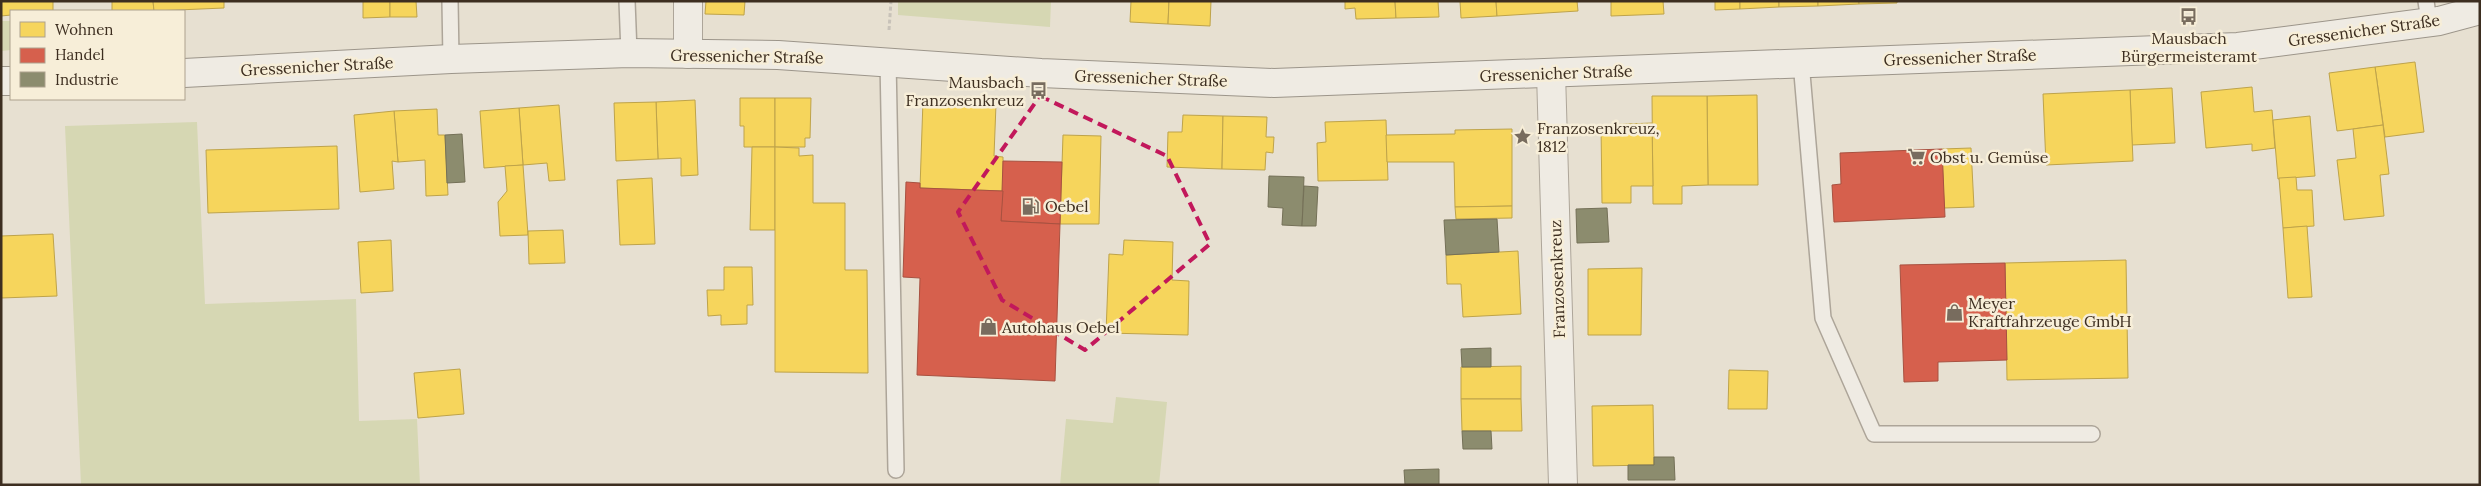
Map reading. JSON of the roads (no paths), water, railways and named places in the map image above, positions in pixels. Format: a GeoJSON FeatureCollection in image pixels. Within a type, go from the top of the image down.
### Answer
{"type":"FeatureCollection","features":[{"type":"Feature","properties":{"kind":"main road"},"geometry":{"type":"LineString","coordinates":[[688,1],[688,54]]}},
{"type":"Feature","properties":{"kind":"main road","name":"Gressenicher Straße"},"geometry":{"type":"LineString","coordinates":[[185,73],[451,60],[688,54],[778,55],[1182,81],[1274,83],[2238,47],[2427,12],[2480,10]]}},
{"type":"Feature","properties":{"kind":"main road","name":"Franzosenkreuz"},"geometry":{"type":"LineString","coordinates":[[1551,73],[1563,485]]}},
{"type":"Feature","properties":{"kind":"lane"},"geometry":{"type":"LineString","coordinates":[[450,1],[451,60]]}},
{"type":"Feature","properties":{"kind":"lane"},"geometry":{"type":"LineString","coordinates":[[627,1],[629,54]]}},
{"type":"Feature","properties":{"kind":"lane"},"geometry":{"type":"LineString","coordinates":[[888,61],[896,470]]}},
{"type":"Feature","properties":{"kind":"lane"},"geometry":{"type":"LineString","coordinates":[[1801,62],[1823,318],[1874,434],[2092,434]]}},
{"type":"Feature","properties":{"kind":"place","name":"Mausbach Bürgermeisteramt"},"geometry":{"type":"Point","coordinates":[2189,17]}},
{"type":"Feature","properties":{"kind":"place","name":"Mausbach Franzosenkreuz"},"geometry":{"type":"Point","coordinates":[1038,91]}},
{"type":"Feature","properties":{"kind":"place","name":"Franzosenkreuz, 1812"},"geometry":{"type":"Point","coordinates":[1523,137]}},
{"type":"Feature","properties":{"kind":"place","name":"Obst u. Gemüse"},"geometry":{"type":"Point","coordinates":[1916,157]}},
{"type":"Feature","properties":{"kind":"place","name":"Oebel"},"geometry":{"type":"Point","coordinates":[1031,206]}},
{"type":"Feature","properties":{"kind":"place","name":"Meyer Kraftfahrzeuge GmbH"},"geometry":{"type":"Point","coordinates":[1954,312]}},
{"type":"Feature","properties":{"kind":"place","name":"Autohaus Oebel"},"geometry":{"type":"Point","coordinates":[988,327]}}]}
